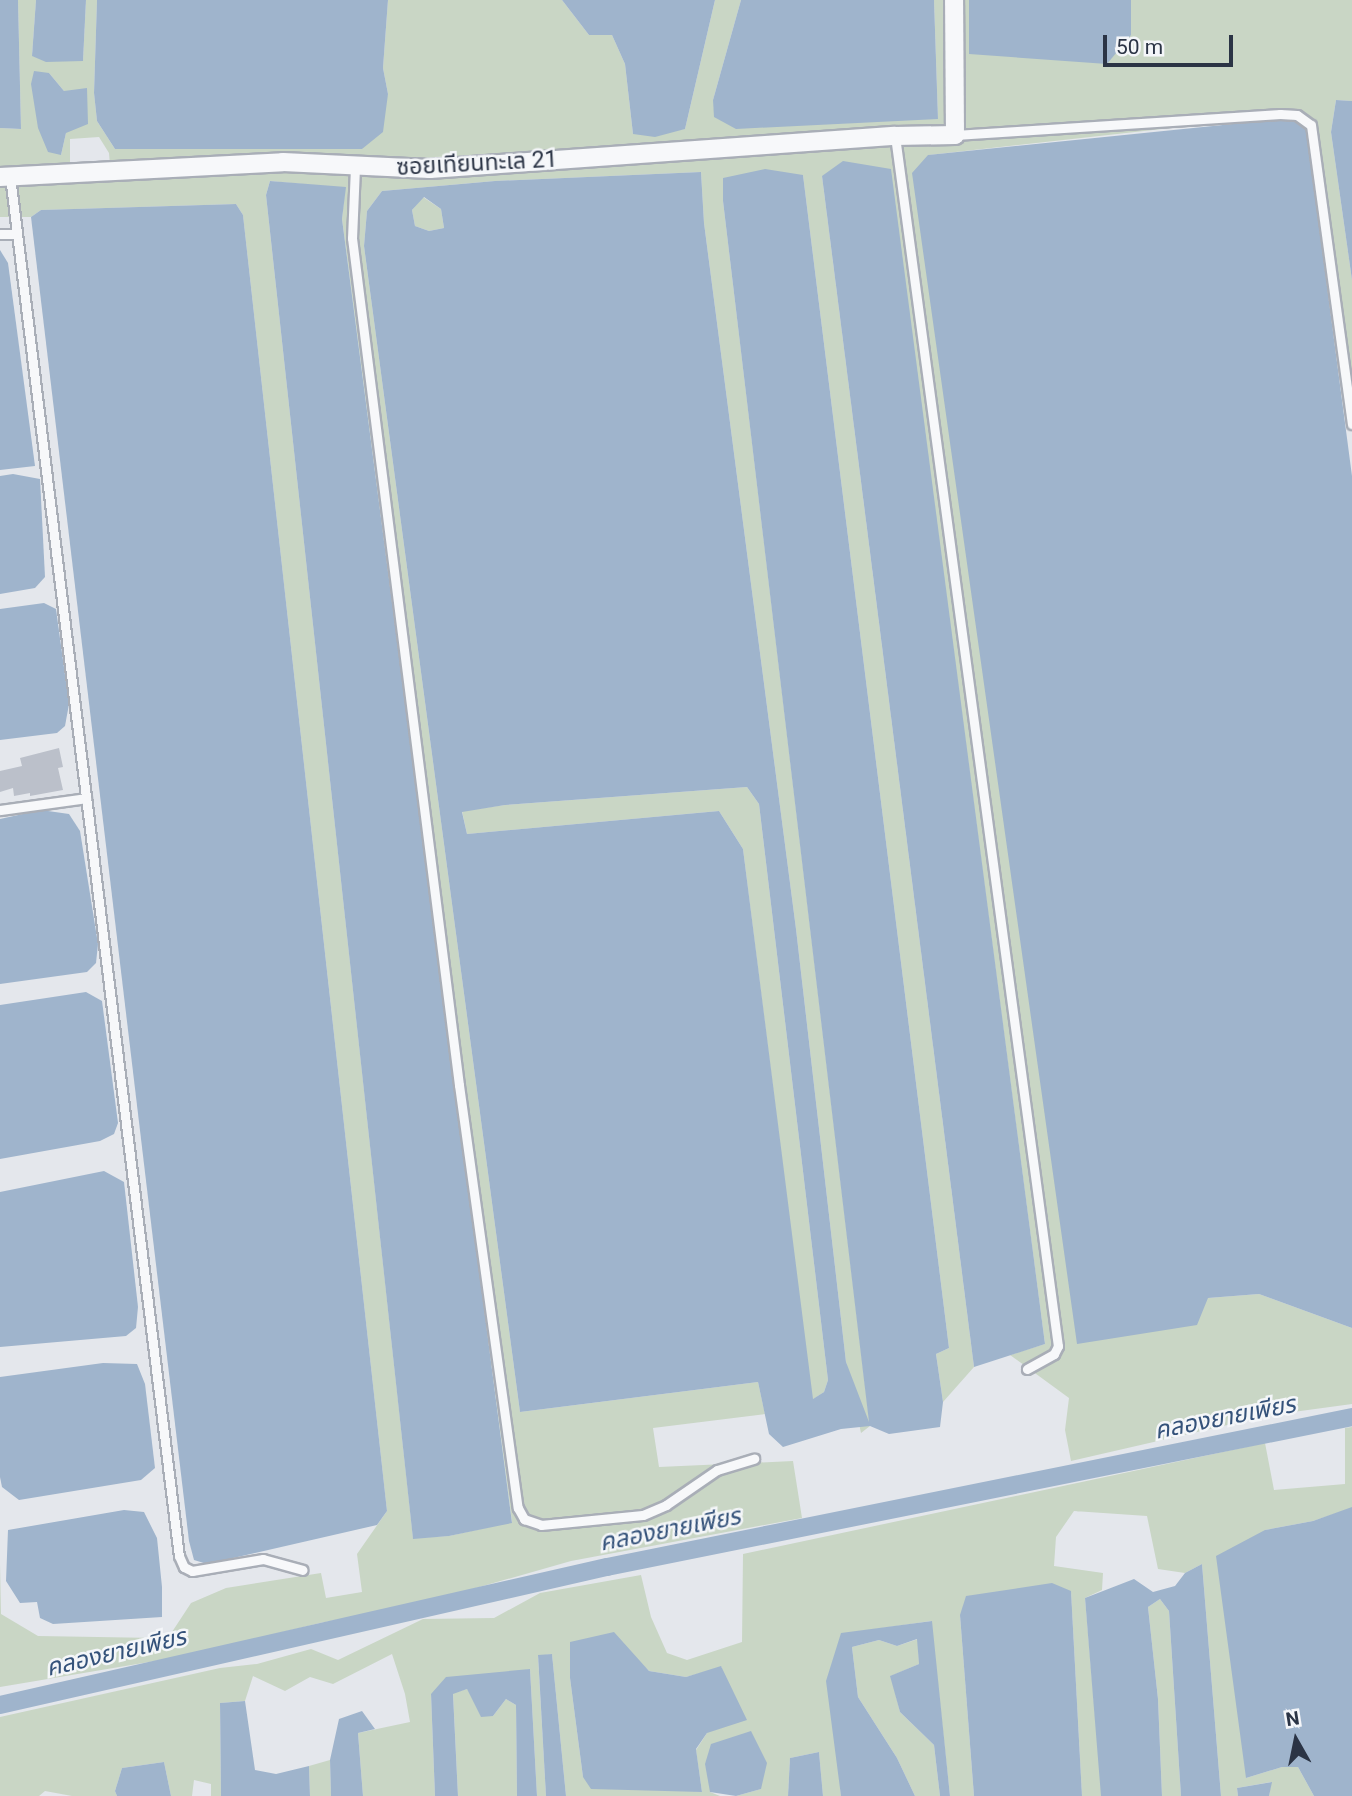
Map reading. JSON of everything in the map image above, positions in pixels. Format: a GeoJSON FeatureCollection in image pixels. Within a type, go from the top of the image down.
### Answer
{"type":"FeatureCollection","features":[{"type":"Feature","properties":{"kind":"street"},"geometry":{"type":"LineString","coordinates":[[954,0],[955,135]]}},
{"type":"Feature","properties":{"kind":"street","name":"ซอยเทียนทะเล 21"},"geometry":{"type":"LineString","coordinates":[[5,177],[284,162],[430,169],[895,136],[955,135]]}},
{"type":"Feature","properties":{"kind":"lane"},"geometry":{"type":"LineString","coordinates":[[955,135],[1280,114],[1297,115],[1311,125],[1352,425]]}},
{"type":"Feature","properties":{"kind":"lane"},"geometry":{"type":"LineString","coordinates":[[895,136],[1058,1346],[1054,1354],[1027,1369]]}},
{"type":"Feature","properties":{"kind":"lane"},"geometry":{"type":"LineString","coordinates":[[355,167],[352,238],[459,1085],[518,1508],[524,1519],[541,1525],[643,1515],[666,1505],[717,1470],[754,1459]]}},
{"type":"Feature","properties":{"kind":"lane"},"geometry":{"type":"LineString","coordinates":[[5,177],[16,234],[178,1556],[184,1567],[192,1571],[263,1559],[303,1570]]}},
{"type":"Feature","properties":{"kind":"lane"},"geometry":{"type":"LineString","coordinates":[[0,234],[16,234]]}},
{"type":"Feature","properties":{"kind":"lane"},"geometry":{"type":"LineString","coordinates":[[0,810],[86,798]]}},
{"type":"Feature","properties":{"kind":"green space"},"geometry":{"type":"Polygon","coordinates":[[[18,0],[36,0],[32,56],[83,61],[86,0],[97,0],[94,93],[97,121],[115,149],[362,149],[388,94],[383,68],[388,0],[562,0],[589,35],[612,35],[625,64],[633,134],[685,129],[715,0],[741,0],[713,100],[938,119],[934,0],[969,0],[970,54],[1131,35],[1131,0],[1352,0],[1352,101],[1336,100],[1331,132],[1352,280],[1352,409],[1319,137],[1288,115],[929,155],[1208,1298],[1259,1294],[1352,1328],[1352,1404],[1271,1415],[1071,1461],[1065,1430],[1069,1398],[1010,1355],[1045,1344],[890,170],[822,176],[974,1367],[943,1402],[936,1354],[949,1348],[803,175],[723,201],[870,1426],[861,1433],[846,1362],[796,929],[704,223],[701,172],[495,181],[382,191],[367,211],[364,246],[520,1412],[758,1382],[765,1414],[653,1428],[659,1467],[793,1461],[802,1518],[571,1561],[420,1604],[320,1623],[179,1657],[0,1687],[0,1563],[1,1614],[38,1636],[157,1638],[172,1632],[191,1603],[226,1588],[321,1573],[326,1598],[362,1592],[357,1554],[387,1511],[243,215],[236,204],[41,210],[31,217],[0,217],[0,128],[21,129],[18,0]],[[49,73],[61,155],[66,133],[64,91],[49,73]],[[99,137],[70,139],[70,164],[110,165],[109,153],[99,137]],[[270,181],[266,195],[413,1538],[449,1536],[512,1522],[342,219],[345,188],[270,181]]]}},
{"type":"Feature","properties":{"kind":"green space"},"geometry":{"type":"Polygon","coordinates":[[[423,197],[441,209],[444,228],[429,231],[415,226],[412,210],[423,197]]]}},
{"type":"Feature","properties":{"kind":"green space"},"geometry":{"type":"Polygon","coordinates":[[[747,787],[759,804],[828,1380],[824,1392],[812,1400],[743,849],[719,811],[467,834],[462,811],[505,805],[747,787]]]}},
{"type":"Feature","properties":{"kind":"green space"},"geometry":{"type":"Polygon","coordinates":[[[1352,1427],[1352,1508],[1313,1521],[1265,1530],[1246,1778],[1282,1767],[1298,1767],[1314,1796],[1269,1796],[1271,1782],[1237,1788],[1238,1796],[1221,1796],[1202,1564],[1185,1573],[1158,1569],[1147,1516],[1074,1511],[1056,1537],[1054,1566],[1103,1573],[1102,1590],[1085,1598],[1102,1796],[1082,1796],[1071,1591],[960,1615],[974,1796],[950,1796],[931,1621],[841,1634],[837,1747],[841,1796],[823,1796],[819,1752],[790,1758],[788,1796],[736,1796],[761,1789],[710,1792],[720,1796],[566,1796],[552,1654],[538,1656],[546,1796],[537,1796],[530,1669],[431,1694],[435,1796],[363,1796],[358,1733],[410,1722],[405,1694],[392,1654],[333,1684],[310,1677],[285,1691],[253,1676],[245,1701],[220,1703],[221,1796],[211,1796],[211,1784],[194,1780],[192,1796],[171,1796],[164,1762],[122,1768],[115,1791],[117,1796],[72,1796],[45,1791],[39,1796],[0,1796],[0,1717],[220,1668],[257,1664],[311,1649],[338,1660],[423,1619],[494,1618],[540,1593],[641,1575],[651,1617],[667,1653],[687,1660],[742,1642],[743,1554],[1265,1443],[1274,1490],[1345,1484],[1345,1428],[1352,1427]],[[627,1650],[570,1678],[583,1777],[702,1792],[696,1750],[707,1733],[722,1667],[686,1677],[649,1671],[627,1650]]]}},
{"type":"Feature","properties":{"kind":"green space"},"geometry":{"type":"Polygon","coordinates":[[[1160,1599],[1169,1611],[1181,1796],[1162,1796],[1158,1699],[1148,1607],[1160,1599]]]}},
{"type":"Feature","properties":{"kind":"green space"},"geometry":{"type":"Polygon","coordinates":[[[918,1639],[919,1664],[891,1676],[900,1712],[934,1745],[940,1796],[915,1796],[897,1758],[858,1697],[852,1647],[879,1640],[897,1646],[918,1639]]]}},
{"type":"Feature","properties":{"kind":"green space"},"geometry":{"type":"Polygon","coordinates":[[[467,1689],[493,1716],[506,1699],[516,1705],[517,1796],[458,1796],[453,1693],[467,1689]]]}},
{"type":"Feature","properties":{"kind":"green space"},"geometry":{"type":"Polygon","coordinates":[[[330,1760],[331,1796],[310,1796],[309,1766],[330,1760]]]}},
{"type":"Feature","properties":{"kind":"water"},"geometry":{"type":"Polygon","coordinates":[[[0,0],[18,0],[21,129],[0,128],[0,0]]]}},
{"type":"Feature","properties":{"kind":"water"},"geometry":{"type":"Polygon","coordinates":[[[36,0],[86,0],[83,61],[46,62],[32,56],[36,0]]]}},
{"type":"Feature","properties":{"kind":"water"},"geometry":{"type":"Polygon","coordinates":[[[97,0],[388,0],[383,68],[388,94],[383,132],[362,149],[115,149],[97,121],[94,93],[97,0]]]}},
{"type":"Feature","properties":{"kind":"water"},"geometry":{"type":"Polygon","coordinates":[[[562,0],[715,0],[685,129],[655,137],[633,134],[625,64],[612,35],[589,35],[562,0]]]}},
{"type":"Feature","properties":{"kind":"water"},"geometry":{"type":"Polygon","coordinates":[[[741,0],[934,0],[938,119],[736,129],[714,117],[713,100],[741,0]]]}},
{"type":"Feature","properties":{"kind":"water"},"geometry":{"type":"Polygon","coordinates":[[[969,0],[1131,0],[1131,35],[1107,64],[969,54],[969,0]]]}},
{"type":"Feature","properties":{"kind":"water"},"geometry":{"type":"Polygon","coordinates":[[[34,71],[49,73],[64,91],[87,88],[88,124],[66,133],[61,155],[48,152],[38,128],[31,84],[34,71]]]}},
{"type":"Feature","properties":{"kind":"water"},"geometry":{"type":"Polygon","coordinates":[[[1336,100],[1352,101],[1352,280],[1331,132],[1336,100]]]}},
{"type":"Feature","properties":{"kind":"water"},"geometry":{"type":"Polygon","coordinates":[[[1292,118],[1306,127],[1352,476],[1352,1328],[1259,1294],[1208,1298],[1197,1325],[1077,1344],[912,173],[928,155],[1292,118]]]}},
{"type":"Feature","properties":{"kind":"water"},"geometry":{"type":"Polygon","coordinates":[[[843,161],[891,169],[1045,1344],[974,1367],[822,176],[843,161]]]}},
{"type":"Feature","properties":{"kind":"water"},"geometry":{"type":"Polygon","coordinates":[[[765,169],[803,175],[949,1348],[936,1354],[943,1402],[940,1427],[889,1434],[870,1426],[841,1429],[783,1447],[769,1434],[758,1382],[520,1412],[364,246],[367,211],[382,191],[495,181],[701,172],[704,223],[796,929],[846,1362],[869,1422],[723,201],[723,178],[765,169]],[[424,197],[412,210],[415,226],[429,231],[444,228],[441,209],[424,197]],[[747,787],[505,805],[462,812],[467,834],[719,811],[743,849],[813,1399],[824,1392],[828,1380],[759,804],[747,787]]]}},
{"type":"Feature","properties":{"kind":"water"},"geometry":{"type":"Polygon","coordinates":[[[270,181],[346,187],[342,219],[512,1523],[449,1536],[413,1539],[266,195],[270,181]]]}},
{"type":"Feature","properties":{"kind":"water"},"geometry":{"type":"Polygon","coordinates":[[[236,204],[243,215],[387,1511],[377,1525],[207,1564],[194,1560],[189,1541],[31,217],[41,210],[236,204]]]}},
{"type":"Feature","properties":{"kind":"water"},"geometry":{"type":"Polygon","coordinates":[[[0,250],[8,263],[35,466],[0,470],[0,250]]]}},
{"type":"Feature","properties":{"kind":"water"},"geometry":{"type":"Polygon","coordinates":[[[13,474],[40,479],[45,577],[35,588],[0,594],[0,476],[13,474]]]}},
{"type":"Feature","properties":{"kind":"water"},"geometry":{"type":"Polygon","coordinates":[[[44,603],[56,609],[69,704],[65,726],[57,733],[0,740],[0,609],[44,603]]]}},
{"type":"Feature","properties":{"kind":"water"},"geometry":{"type":"Polygon","coordinates":[[[41,810],[69,814],[80,831],[98,944],[96,963],[87,972],[0,984],[0,819],[41,810]]]}},
{"type":"Feature","properties":{"kind":"water"},"geometry":{"type":"Polygon","coordinates":[[[86,992],[102,1001],[118,1123],[114,1134],[100,1141],[0,1159],[0,1005],[86,992]]]}},
{"type":"Feature","properties":{"kind":"water"},"geometry":{"type":"Polygon","coordinates":[[[104,1171],[124,1182],[138,1307],[136,1328],[126,1336],[0,1347],[0,1192],[104,1171]]]}},
{"type":"Feature","properties":{"kind":"water"},"geometry":{"type":"Polygon","coordinates":[[[103,1363],[137,1364],[145,1384],[155,1468],[141,1480],[19,1500],[2,1487],[0,1477],[0,1377],[103,1363]]]}},
{"type":"Feature","properties":{"kind":"water"},"geometry":{"type":"Polygon","coordinates":[[[1352,1507],[1352,1796],[1314,1796],[1298,1767],[1282,1767],[1246,1778],[1216,1556],[1265,1530],[1313,1521],[1352,1507]]]}},
{"type":"Feature","properties":{"kind":"water"},"geometry":{"type":"Polygon","coordinates":[[[124,1510],[144,1512],[157,1538],[162,1617],[53,1624],[40,1618],[37,1602],[20,1603],[6,1581],[8,1530],[124,1510]]]}},
{"type":"Feature","properties":{"kind":"water"},"geometry":{"type":"Polygon","coordinates":[[[1202,1564],[1221,1796],[1181,1796],[1169,1611],[1160,1599],[1148,1607],[1158,1699],[1162,1796],[1101,1796],[1085,1598],[1134,1579],[1153,1592],[1175,1586],[1185,1573],[1202,1564]]]}},
{"type":"Feature","properties":{"kind":"water"},"geometry":{"type":"Polygon","coordinates":[[[1052,1583],[1071,1591],[1082,1796],[974,1796],[960,1615],[966,1596],[1052,1583]]]}},
{"type":"Feature","properties":{"kind":"water"},"geometry":{"type":"Polygon","coordinates":[[[932,1621],[950,1796],[940,1796],[934,1745],[900,1712],[890,1676],[919,1664],[917,1639],[897,1646],[879,1640],[852,1647],[858,1697],[897,1758],[915,1796],[841,1796],[826,1681],[841,1633],[932,1621]]]}},
{"type":"Feature","properties":{"kind":"water"},"geometry":{"type":"Polygon","coordinates":[[[614,1632],[649,1671],[686,1677],[721,1666],[747,1720],[707,1733],[696,1749],[702,1792],[591,1789],[583,1777],[570,1678],[570,1642],[614,1632]]]}},
{"type":"Feature","properties":{"kind":"water"},"geometry":{"type":"Polygon","coordinates":[[[552,1654],[566,1796],[546,1796],[538,1655],[552,1654]]]}},
{"type":"Feature","properties":{"kind":"water"},"geometry":{"type":"Polygon","coordinates":[[[530,1669],[537,1796],[517,1796],[516,1705],[506,1699],[493,1716],[481,1717],[467,1689],[453,1694],[458,1796],[435,1796],[431,1694],[446,1677],[530,1669]]]}},
{"type":"Feature","properties":{"kind":"water"},"geometry":{"type":"Polygon","coordinates":[[[245,1701],[255,1770],[276,1774],[309,1766],[310,1796],[221,1796],[220,1703],[245,1701]]]}},
{"type":"Feature","properties":{"kind":"water"},"geometry":{"type":"Polygon","coordinates":[[[362,1711],[375,1729],[358,1733],[363,1796],[331,1796],[330,1760],[339,1719],[362,1711]]]}},
{"type":"Feature","properties":{"kind":"water"},"geometry":{"type":"Polygon","coordinates":[[[751,1731],[767,1763],[761,1789],[736,1796],[710,1792],[705,1764],[711,1744],[751,1731]]]}},
{"type":"Feature","properties":{"kind":"water"},"geometry":{"type":"Polygon","coordinates":[[[819,1752],[823,1796],[788,1796],[790,1758],[819,1752]]]}},
{"type":"Feature","properties":{"kind":"water"},"geometry":{"type":"Polygon","coordinates":[[[164,1762],[171,1796],[117,1796],[115,1791],[122,1768],[164,1762]]]}},
{"type":"Feature","properties":{"kind":"water"},"geometry":{"type":"Polygon","coordinates":[[[1272,1782],[1269,1796],[1238,1796],[1237,1788],[1272,1782]]]}},
{"type":"Feature","properties":{"kind":"building"},"geometry":{"type":"Polygon","coordinates":[[[59,748],[63,767],[58,768],[63,790],[30,796],[30,793],[14,796],[13,788],[0,792],[0,771],[22,766],[20,758],[59,748]]]}},
{"type":"Feature","properties":{"kind":"waterway","name":"คลองยายเพียร"},"geometry":{"type":"LineString","coordinates":[[0,1705],[607,1567],[1352,1417]]}}]}
